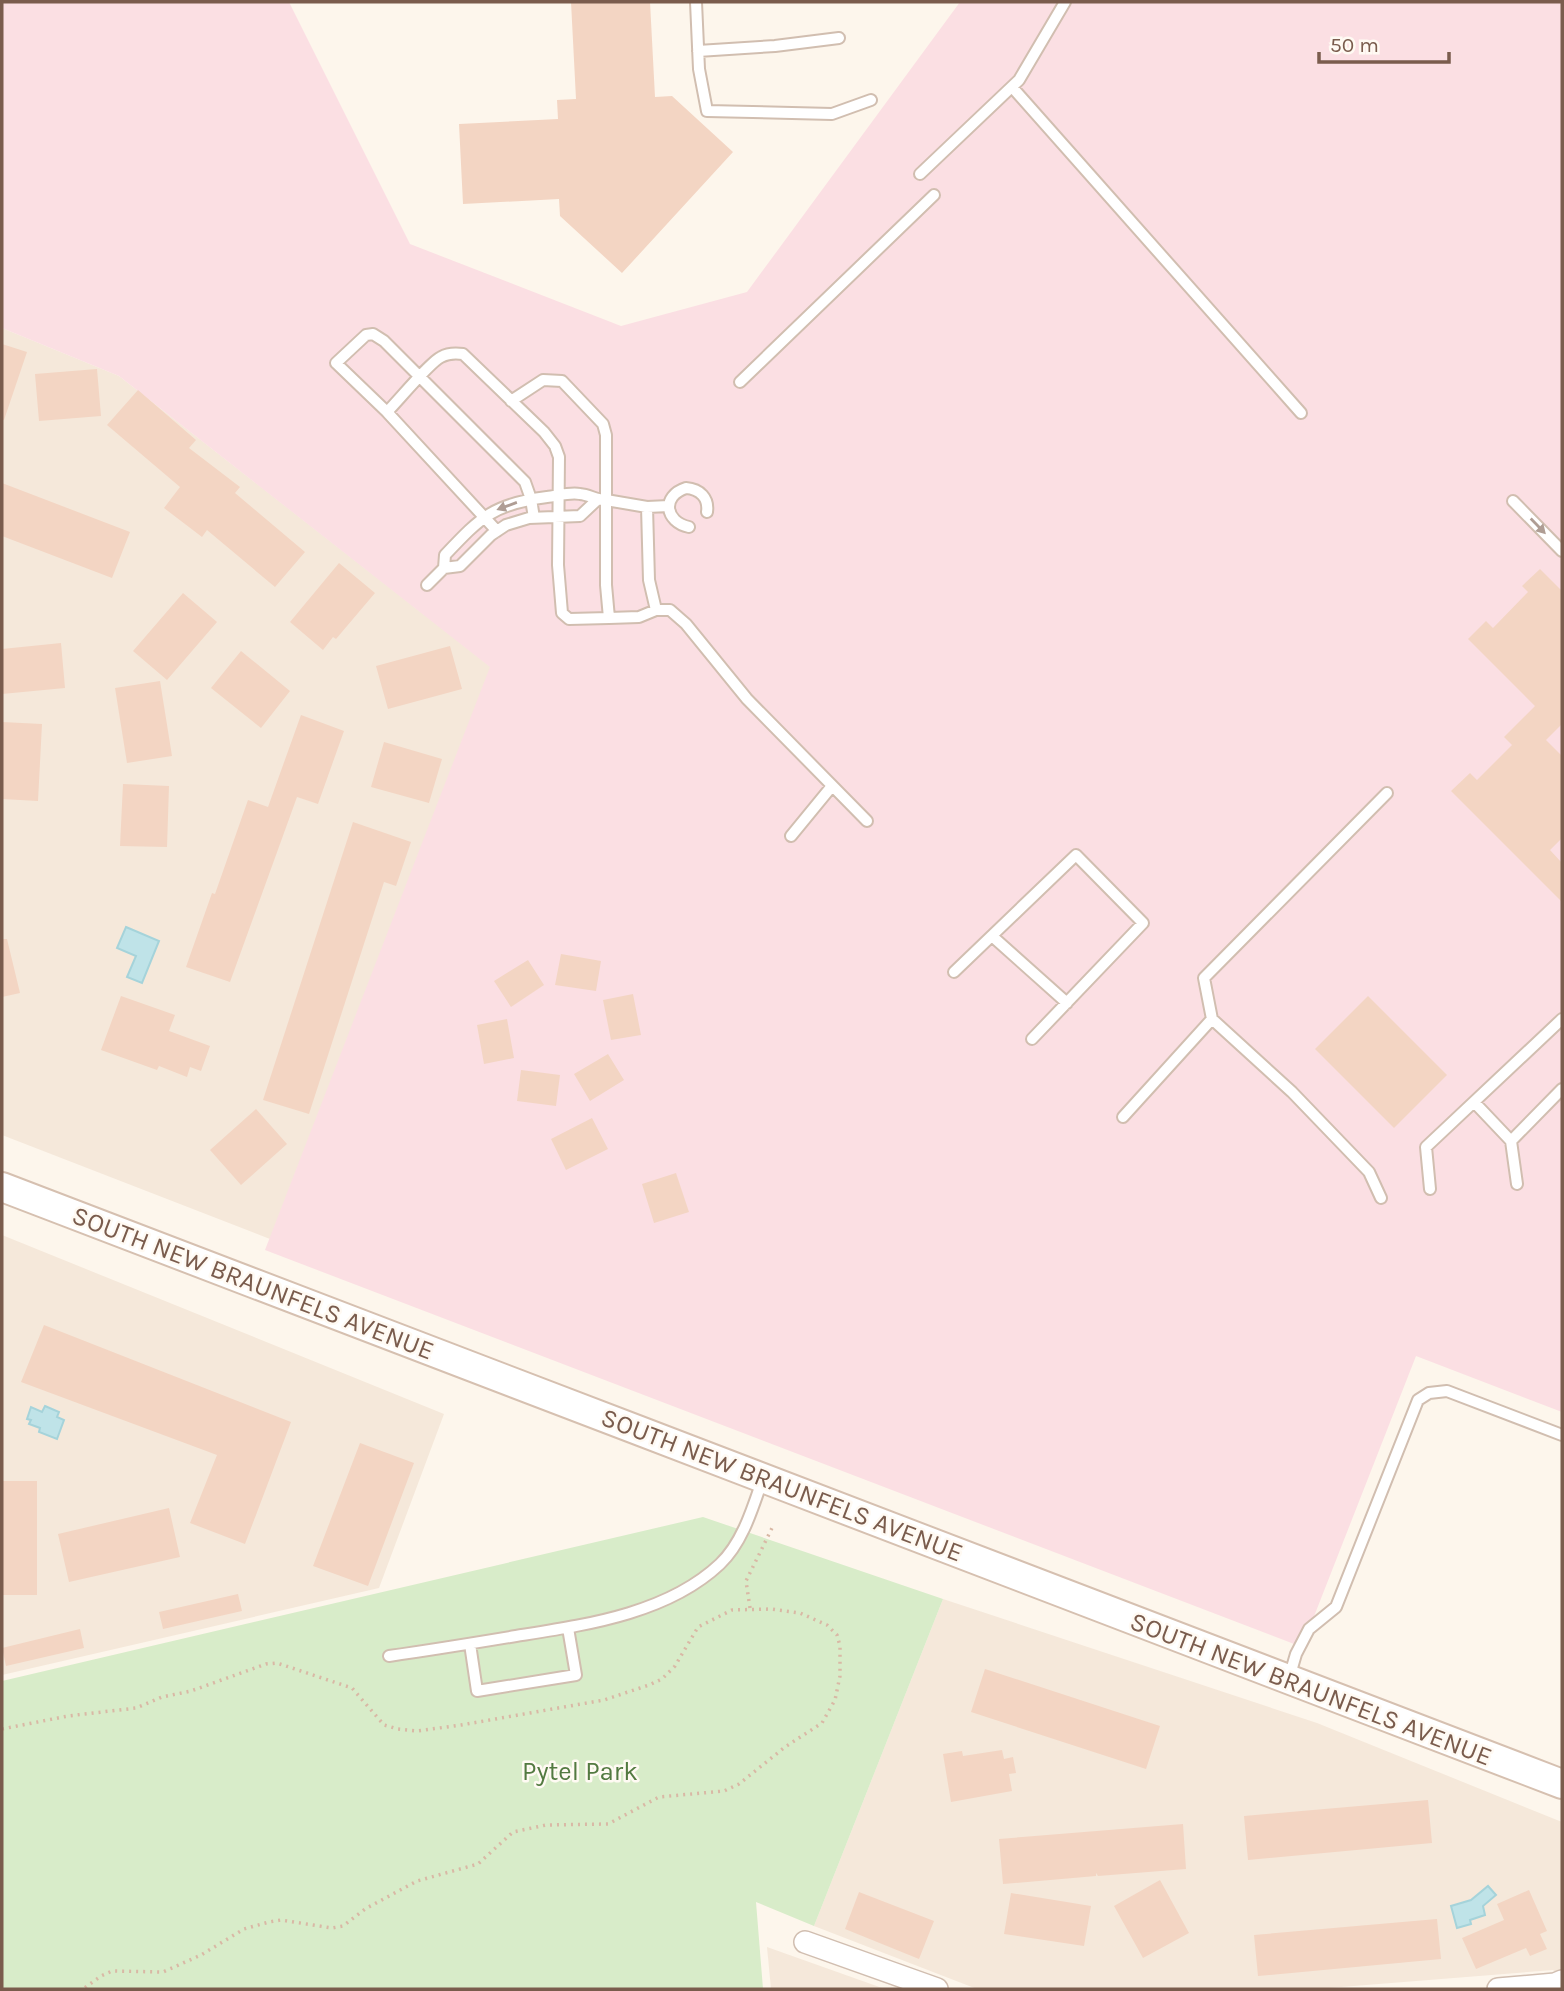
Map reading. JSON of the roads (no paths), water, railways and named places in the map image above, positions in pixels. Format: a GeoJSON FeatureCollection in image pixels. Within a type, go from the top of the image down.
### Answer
{"type":"FeatureCollection","features":[{"type":"Feature","properties":{"kind":"main road","name":"SOUTH NEW BRAUNFELS AVENUE"},"geometry":{"type":"LineString","coordinates":[[2,1187],[1288,1681],[1561,1780]]}},
{"type":"Feature","properties":{"kind":"street"},"geometry":{"type":"LineString","coordinates":[[805,1942],[937,1989]]}},
{"type":"Feature","properties":{"kind":"street"},"geometry":{"type":"LineString","coordinates":[[1499,1989],[1562,1981]]}},
{"type":"Feature","properties":{"kind":"lane"},"geometry":{"type":"LineString","coordinates":[[696,2],[699,69],[707,111],[832,114],[871,100]]}},
{"type":"Feature","properties":{"kind":"lane"},"geometry":{"type":"LineString","coordinates":[[920,174],[1019,80],[1065,2]]}},
{"type":"Feature","properties":{"kind":"lane"},"geometry":{"type":"LineString","coordinates":[[698,51],[839,38]]}},
{"type":"Feature","properties":{"kind":"lane"},"geometry":{"type":"LineString","coordinates":[[1012,87],[1301,413]]}},
{"type":"Feature","properties":{"kind":"lane"},"geometry":{"type":"LineString","coordinates":[[740,382],[934,195]]}},
{"type":"Feature","properties":{"kind":"lane"},"geometry":{"type":"LineString","coordinates":[[497,531],[387,412],[336,363],[366,335],[373,334],[384,341],[525,482],[534,518]]}},
{"type":"Feature","properties":{"kind":"lane"},"geometry":{"type":"LineString","coordinates":[[387,412],[440,357],[463,354],[555,446],[559,457],[557,517],[562,613],[569,619],[609,618],[639,617],[656,610],[670,610],[686,624],[747,699],[867,821]]}},
{"type":"Feature","properties":{"kind":"lane"},"geometry":{"type":"LineString","coordinates":[[511,401],[542,380],[562,381],[603,424],[606,435],[602,500],[609,618]]}},
{"type":"Feature","properties":{"kind":"lane"},"geometry":{"type":"LineString","coordinates":[[689,527],[672,518],[669,506],[674,494],[686,488],[704,495],[707,512]]}},
{"type":"Feature","properties":{"kind":"lane"},"geometry":{"type":"LineString","coordinates":[[444,568],[444,555],[485,516],[506,505],[579,493],[602,500],[647,507],[669,506]]}},
{"type":"Feature","properties":{"kind":"lane"},"geometry":{"type":"LineString","coordinates":[[427,585],[444,568],[460,566],[506,525],[534,518],[580,516],[602,500]]}},
{"type":"Feature","properties":{"kind":"lane"},"geometry":{"type":"LineString","coordinates":[[1513,501],[1560,545]]}},
{"type":"Feature","properties":{"kind":"lane"},"geometry":{"type":"LineString","coordinates":[[647,507],[649,580],[656,610]]}},
{"type":"Feature","properties":{"kind":"lane"},"geometry":{"type":"LineString","coordinates":[[791,836],[832,786]]}},
{"type":"Feature","properties":{"kind":"lane"},"geometry":{"type":"LineString","coordinates":[[1381,1198],[1368,1172],[1292,1092],[1212,1020],[1204,978],[1387,793]]}},
{"type":"Feature","properties":{"kind":"lane"},"geometry":{"type":"LineString","coordinates":[[954,972],[1076,855],[1143,923],[1032,1039]]}},
{"type":"Feature","properties":{"kind":"lane"},"geometry":{"type":"LineString","coordinates":[[992,936],[1067,1003]]}},
{"type":"Feature","properties":{"kind":"lane"},"geometry":{"type":"LineString","coordinates":[[1430,1189],[1426,1147],[1562,1019]]}},
{"type":"Feature","properties":{"kind":"lane"},"geometry":{"type":"LineString","coordinates":[[1123,1117],[1212,1020]]}},
{"type":"Feature","properties":{"kind":"lane"},"geometry":{"type":"LineString","coordinates":[[1511,1141],[1562,1089]]}},
{"type":"Feature","properties":{"kind":"lane"},"geometry":{"type":"LineString","coordinates":[[1474,1102],[1511,1141],[1517,1184]]}},
{"type":"Feature","properties":{"kind":"lane"},"geometry":{"type":"LineString","coordinates":[[1288,1681],[1296,1654],[1309,1629],[1336,1607],[1418,1400],[1429,1393],[1447,1391],[1562,1435]]}},
{"type":"Feature","properties":{"kind":"lane"},"geometry":{"type":"LineString","coordinates":[[389,1656],[568,1628],[624,1616],[676,1595],[721,1563],[744,1529],[764,1478]]}},
{"type":"Feature","properties":{"kind":"lane"},"geometry":{"type":"LineString","coordinates":[[470,1644],[477,1691],[576,1675],[568,1628]]}},
{"type":"Feature","properties":{"kind":"water"},"geometry":{"type":"Polygon","coordinates":[[[126,927],[159,941],[142,983],[127,977],[136,956],[117,948],[126,927]]]}},
{"type":"Feature","properties":{"kind":"water"},"geometry":{"type":"Polygon","coordinates":[[[45,1406],[59,1412],[57,1417],[64,1420],[57,1439],[39,1432],[40,1428],[29,1424],[31,1420],[27,1419],[31,1407],[42,1412],[45,1406]]]}},
{"type":"Feature","properties":{"kind":"water"},"geometry":{"type":"Polygon","coordinates":[[[1488,1886],[1496,1895],[1483,1906],[1485,1915],[1470,1920],[1471,1924],[1457,1928],[1451,1906],[1471,1900],[1488,1886]]]}},
{"type":"Feature","properties":{"kind":"park label","name":"Pytel Park"},"geometry":{"type":"Point","coordinates":[580,1771]}}]}
